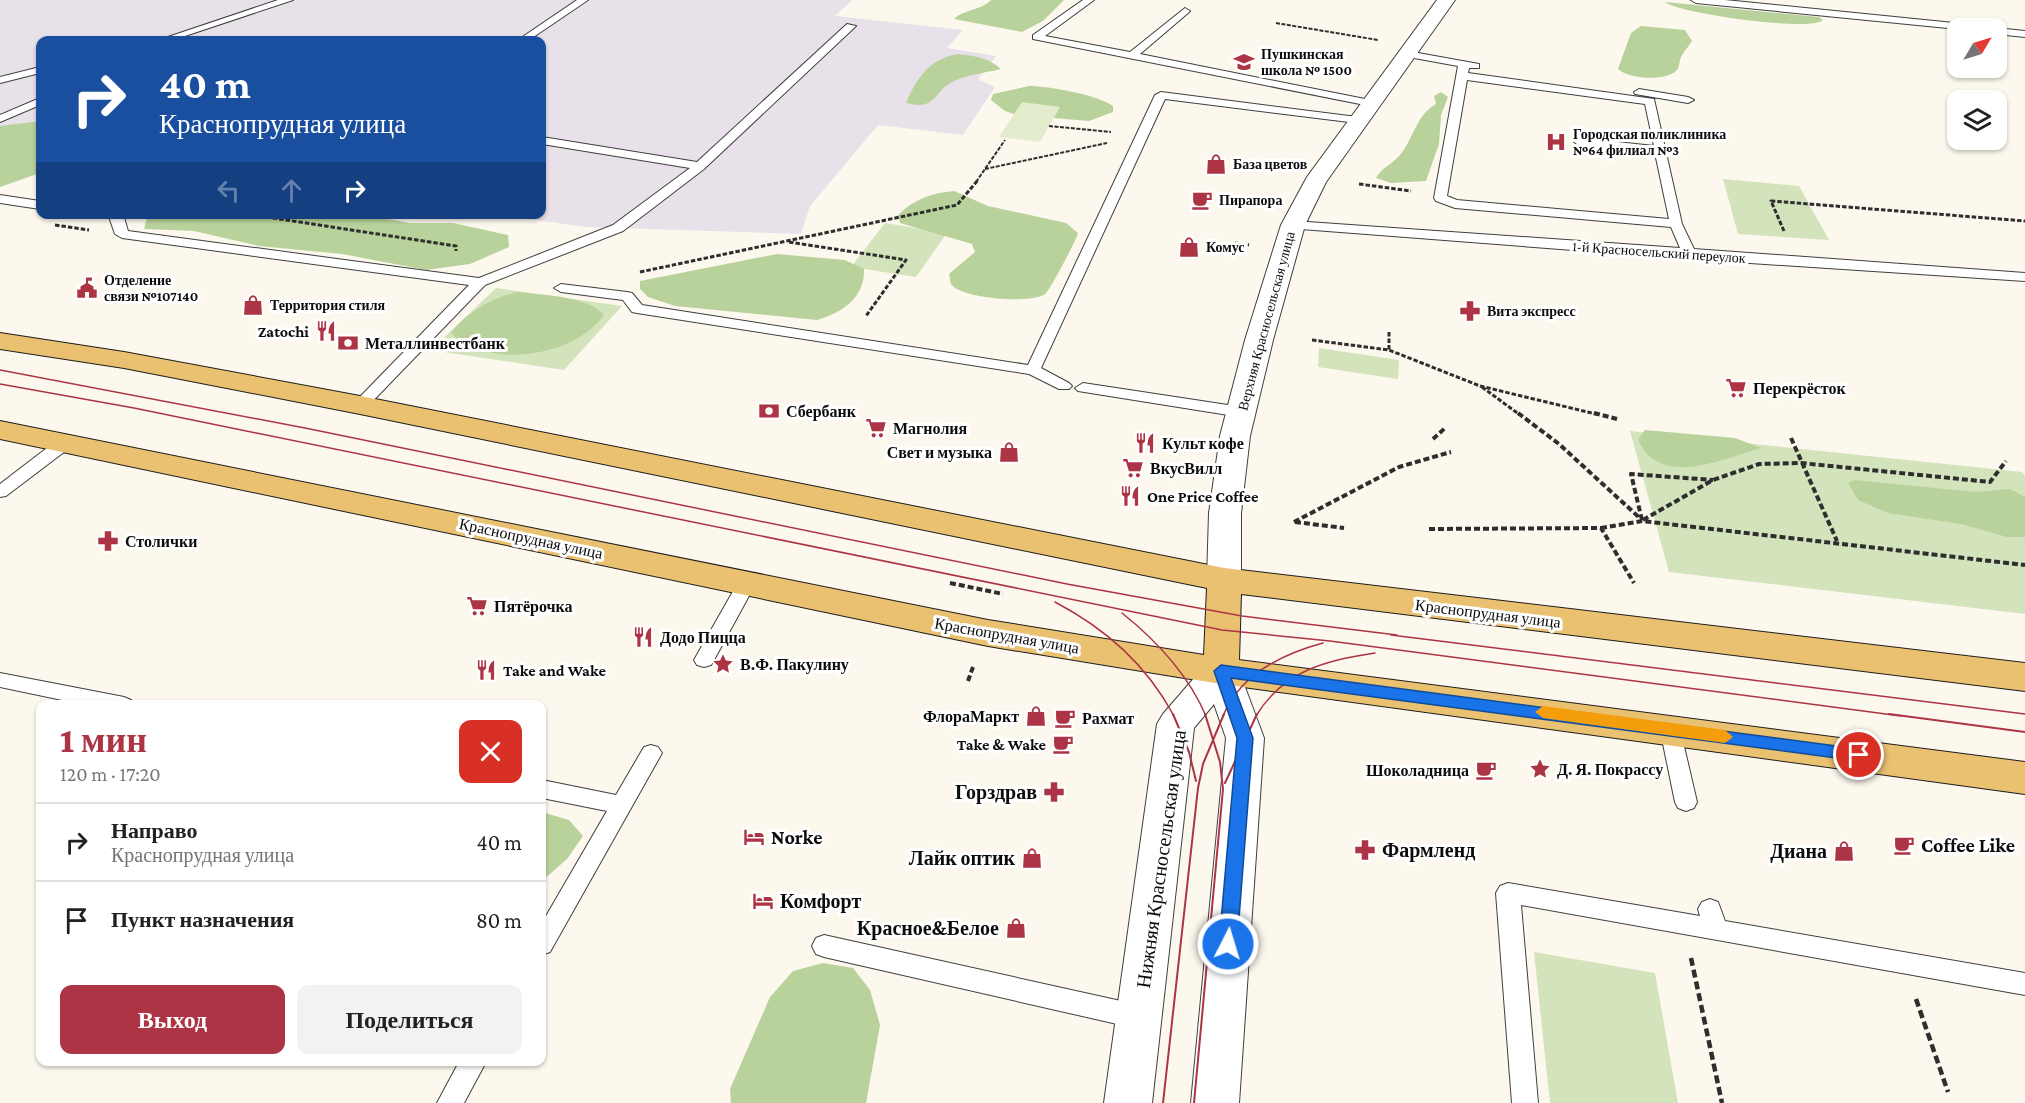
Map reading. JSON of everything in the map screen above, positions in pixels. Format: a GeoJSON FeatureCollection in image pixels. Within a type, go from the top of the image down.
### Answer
{"type":"FeatureCollection","features":[{"type":"Feature","properties":{"kind":"main road","name":"Краснопрудная улица"},"geometry":{"type":"LineString","coordinates":[[0,341],[124,360],[360,405],[1224,580],[2025,677]]}},
{"type":"Feature","properties":{"kind":"main road","name":"Краснопрудная улица"},"geometry":{"type":"LineString","coordinates":[[0,430],[988,633],[1221,671],[2025,778]]}},
{"type":"Feature","properties":{"kind":"main road"},"geometry":{"type":"LineString","coordinates":[[1221,671],[1224,580]]}},
{"type":"Feature","properties":{"kind":"street","name":"Верхняя Красносельская улица"},"geometry":{"type":"LineString","coordinates":[[1224,580],[1225,513],[1241,412],[1293,225],[1315,182],[1363,111],[1446,0]]}},
{"type":"Feature","properties":{"kind":"street","name":"Нижняя Красносельская улица"},"geometry":{"type":"LineString","coordinates":[[1128,1103],[1176,724],[1221,671]]}},
{"type":"Feature","properties":{"kind":"street"},"geometry":{"type":"LineString","coordinates":[[1215,1103],[1245,738],[1221,671]]}},
{"type":"Feature","properties":{"kind":"lane"},"geometry":{"type":"LineString","coordinates":[[176,36],[288,0]]}},
{"type":"Feature","properties":{"kind":"lane"},"geometry":{"type":"LineString","coordinates":[[529,36],[583,0]]}},
{"type":"Feature","properties":{"kind":"lane"},"geometry":{"type":"LineString","coordinates":[[1089,0],[1037,37],[1132,56],[1363,111]]}},
{"type":"Feature","properties":{"kind":"lane"},"geometry":{"type":"LineString","coordinates":[[1696,0],[1947,25]]}},
{"type":"Feature","properties":{"kind":"lane"},"geometry":{"type":"LineString","coordinates":[[1132,56],[1185,11]]}},
{"type":"Feature","properties":{"kind":"lane"},"geometry":{"type":"LineString","coordinates":[[360,405],[480,282],[618,228],[700,166],[851,26]]}},
{"type":"Feature","properties":{"kind":"lane"},"geometry":{"type":"LineString","coordinates":[[2007,32],[2025,34]]}},
{"type":"Feature","properties":{"kind":"lane"},"geometry":{"type":"LineString","coordinates":[[1407,54],[1463,70],[1650,101],[1676,224],[1690,255]]}},
{"type":"Feature","properties":{"kind":"lane"},"geometry":{"type":"LineString","coordinates":[[1463,70],[1688,100]]}},
{"type":"Feature","properties":{"kind":"lane"},"geometry":{"type":"LineString","coordinates":[[1463,70],[1440,195],[1444,201],[1455,204],[1676,224]]}},
{"type":"Feature","properties":{"kind":"lane"},"geometry":{"type":"LineString","coordinates":[[0,80],[36,71]]}},
{"type":"Feature","properties":{"kind":"lane"},"geometry":{"type":"LineString","coordinates":[[1033,370],[1161,95],[1363,111]]}},
{"type":"Feature","properties":{"kind":"lane"},"geometry":{"type":"LineString","coordinates":[[0,119],[36,103]]}},
{"type":"Feature","properties":{"kind":"lane"},"geometry":{"type":"LineString","coordinates":[[546,141],[700,166]]}},
{"type":"Feature","properties":{"kind":"lane"},"geometry":{"type":"LineString","coordinates":[[1580,142],[1660,150]]}},
{"type":"Feature","properties":{"kind":"lane"},"geometry":{"type":"LineString","coordinates":[[0,199],[36,204]]}},
{"type":"Feature","properties":{"kind":"lane"},"geometry":{"type":"LineString","coordinates":[[118,219],[122,234],[480,282]]}},
{"type":"Feature","properties":{"kind":"lane","name":"1-й Красносельский переулок"},"geometry":{"type":"LineString","coordinates":[[1293,225],[2025,277]]}},
{"type":"Feature","properties":{"kind":"lane"},"geometry":{"type":"LineString","coordinates":[[561,288],[627,296],[637,309],[1033,370],[1064,386]]}},
{"type":"Feature","properties":{"kind":"lane"},"geometry":{"type":"LineString","coordinates":[[1083,388],[1241,412]]}},
{"type":"Feature","properties":{"kind":"lane"},"geometry":{"type":"LineString","coordinates":[[0,492],[66,442]]}},
{"type":"Feature","properties":{"kind":"lane"},"geometry":{"type":"LineString","coordinates":[[704,660],[747,583]]}},
{"type":"Feature","properties":{"kind":"lane"},"geometry":{"type":"LineString","coordinates":[[0,680],[99,700]]}},
{"type":"Feature","properties":{"kind":"lane"},"geometry":{"type":"LineString","coordinates":[[1670,729],[1686,802]]}},
{"type":"Feature","properties":{"kind":"lane"},"geometry":{"type":"LineString","coordinates":[[546,937],[651,753]]}},
{"type":"Feature","properties":{"kind":"lane"},"geometry":{"type":"LineString","coordinates":[[546,790],[622,805]]}},
{"type":"Feature","properties":{"kind":"lane"},"geometry":{"type":"LineString","coordinates":[[1525,1103],[1508,893],[1684,924],[1712,920],[1904,964],[2025,984]]}},
{"type":"Feature","properties":{"kind":"lane"},"geometry":{"type":"LineString","coordinates":[[825,946],[1139,1017]]}},
{"type":"Feature","properties":{"kind":"lane"},"geometry":{"type":"LineString","coordinates":[[450,1103],[471,1066]]}},
{"type":"Feature","properties":{"kind":"path"},"geometry":{"type":"LineString","coordinates":[[1276,23],[1374,39]]}},
{"type":"Feature","properties":{"kind":"path"},"geometry":{"type":"LineString","coordinates":[[1049,126],[1142,136]]}},
{"type":"Feature","properties":{"kind":"path"},"geometry":{"type":"LineString","coordinates":[[986,169],[1142,136]]}},
{"type":"Feature","properties":{"kind":"path"},"geometry":{"type":"LineString","coordinates":[[640,272],[957,205],[986,169],[1005,140]]}},
{"type":"Feature","properties":{"kind":"path"},"geometry":{"type":"LineString","coordinates":[[1359,184],[1405,190]]}},
{"type":"Feature","properties":{"kind":"path"},"geometry":{"type":"LineString","coordinates":[[1798,262],[1771,201],[2025,220]]}},
{"type":"Feature","properties":{"kind":"path"},"geometry":{"type":"LineString","coordinates":[[280,219],[456,246],[453,278]]}},
{"type":"Feature","properties":{"kind":"path"},"geometry":{"type":"LineString","coordinates":[[785,241],[906,260],[847,341]]}},
{"type":"Feature","properties":{"kind":"path"},"geometry":{"type":"LineString","coordinates":[[1235,243],[1255,245]]}},
{"type":"Feature","properties":{"kind":"path"},"geometry":{"type":"LineString","coordinates":[[1389,332],[1389,350]]}},
{"type":"Feature","properties":{"kind":"path"},"geometry":{"type":"LineString","coordinates":[[1312,340],[1389,350],[1480,386],[1617,419]]}},
{"type":"Feature","properties":{"kind":"path"},"geometry":{"type":"LineString","coordinates":[[1480,386],[1559,444],[1642,521]]}},
{"type":"Feature","properties":{"kind":"path"},"geometry":{"type":"LineString","coordinates":[[1433,439],[1445,428]]}},
{"type":"Feature","properties":{"kind":"path"},"geometry":{"type":"LineString","coordinates":[[1791,438],[1837,541]]}},
{"type":"Feature","properties":{"kind":"path"},"geometry":{"type":"LineString","coordinates":[[1344,528],[1294,522],[1399,467],[1451,452]]}},
{"type":"Feature","properties":{"kind":"path"},"geometry":{"type":"LineString","coordinates":[[1642,521],[1713,480],[1759,464],[1801,462],[1990,482],[2006,461]]}},
{"type":"Feature","properties":{"kind":"path"},"geometry":{"type":"LineString","coordinates":[[1642,521],[1631,474],[1713,480]]}},
{"type":"Feature","properties":{"kind":"path"},"geometry":{"type":"LineString","coordinates":[[1429,529],[1600,528],[1642,521],[1837,541],[2025,564]]}},
{"type":"Feature","properties":{"kind":"path"},"geometry":{"type":"LineString","coordinates":[[1600,528],[1634,583]]}},
{"type":"Feature","properties":{"kind":"path"},"geometry":{"type":"LineString","coordinates":[[950,583],[1003,594]]}},
{"type":"Feature","properties":{"kind":"path"},"geometry":{"type":"LineString","coordinates":[[968,681],[975,664]]}},
{"type":"Feature","properties":{"kind":"path"},"geometry":{"type":"LineString","coordinates":[[1684,924],[1722,1103]]}},
{"type":"Feature","properties":{"kind":"path"},"geometry":{"type":"LineString","coordinates":[[1904,964],[1948,1092]]}},
{"type":"Feature","properties":{"kind":"shaded area"},"geometry":{"type":"Polygon","coordinates":[[[0,0],[852,0],[835,16],[963,30],[947,48],[996,56],[978,79],[995,87],[963,135],[878,125],[810,206],[801,234],[587,227],[528,219],[546,219],[546,36],[36,36],[36,144],[0,152],[0,0]]]}},
{"type":"Feature","properties":{"kind":"green space"},"geometry":{"type":"Polygon","coordinates":[[[991,0],[1064,0],[1043,21],[1022,32],[954,19],[991,0]]]}},
{"type":"Feature","properties":{"kind":"green space"},"geometry":{"type":"Polygon","coordinates":[[[1665,2],[1819,17],[1823,20],[1796,24],[1745,20],[1694,12],[1665,2]]]}},
{"type":"Feature","properties":{"kind":"green space"},"geometry":{"type":"Polygon","coordinates":[[[1641,26],[1685,30],[1692,41],[1681,57],[1679,67],[1672,74],[1648,78],[1630,75],[1618,69],[1631,33],[1641,26]]]}},
{"type":"Feature","properties":{"kind":"green space"},"geometry":{"type":"Polygon","coordinates":[[[958,54],[975,56],[1001,69],[954,81],[929,102],[916,105],[906,103],[914,86],[925,71],[939,60],[958,54]]]}},
{"type":"Feature","properties":{"kind":"green space"},"geometry":{"type":"Polygon","coordinates":[[[1029,86],[1060,89],[1096,98],[1113,106],[1113,112],[1089,121],[1017,115],[1005,111],[991,100],[993,94],[1029,86]]]}},
{"type":"Feature","properties":{"kind":"green space"},"geometry":{"type":"Polygon","coordinates":[[[1441,92],[1448,97],[1441,115],[1439,144],[1426,181],[1391,183],[1376,178],[1400,155],[1424,114],[1436,104],[1434,96],[1441,92]]]}},
{"type":"Feature","properties":{"kind":"green space"},"geometry":{"type":"Polygon","coordinates":[[[1022,102],[1060,107],[1040,142],[999,137],[1022,102]]]}},
{"type":"Feature","properties":{"kind":"green space"},"geometry":{"type":"Polygon","coordinates":[[[36,122],[36,174],[0,187],[0,126],[36,122]]]}},
{"type":"Feature","properties":{"kind":"green space"},"geometry":{"type":"Polygon","coordinates":[[[1723,179],[1799,186],[1829,240],[1738,234],[1723,179]]]}},
{"type":"Feature","properties":{"kind":"green space"},"geometry":{"type":"Polygon","coordinates":[[[954,191],[988,206],[1066,223],[1078,233],[1063,265],[1045,294],[1026,299],[997,298],[968,293],[951,284],[949,274],[975,252],[972,244],[900,223],[898,215],[910,205],[924,198],[954,191]]]}},
{"type":"Feature","properties":{"kind":"green space"},"geometry":{"type":"Polygon","coordinates":[[[147,219],[388,219],[410,223],[453,223],[508,235],[509,247],[470,264],[426,270],[342,254],[259,246],[194,231],[144,229],[147,219]]]}},
{"type":"Feature","properties":{"kind":"green space"},"geometry":{"type":"Polygon","coordinates":[[[885,223],[947,233],[916,277],[851,267],[885,223]]]}},
{"type":"Feature","properties":{"kind":"green space"},"geometry":{"type":"Polygon","coordinates":[[[777,254],[845,260],[864,269],[861,288],[850,303],[835,313],[817,320],[675,306],[648,297],[640,289],[640,281],[777,254]]]}},
{"type":"Feature","properties":{"kind":"green space"},"geometry":{"type":"Polygon","coordinates":[[[496,288],[622,306],[564,370],[431,350],[496,288]]]}},
{"type":"Feature","properties":{"kind":"green space"},"geometry":{"type":"Polygon","coordinates":[[[519,292],[576,300],[596,308],[604,315],[573,341],[530,354],[508,355],[487,352],[467,345],[451,333],[465,318],[482,306],[500,297],[519,292]]]}},
{"type":"Feature","properties":{"kind":"green space"},"geometry":{"type":"Polygon","coordinates":[[[1319,348],[1399,360],[1398,379],[1318,367],[1319,348]]]}},
{"type":"Feature","properties":{"kind":"green space"},"geometry":{"type":"Polygon","coordinates":[[[1645,430],[1735,438],[1761,448],[1711,463],[1693,467],[1676,467],[1661,463],[1648,455],[1638,440],[1645,430]]]}},
{"type":"Feature","properties":{"kind":"green space"},"geometry":{"type":"Polygon","coordinates":[[[1630,431],[2022,472],[2025,476],[2025,614],[1669,572],[1630,431]]]}},
{"type":"Feature","properties":{"kind":"green space"},"geometry":{"type":"Polygon","coordinates":[[[1854,480],[1976,492],[2010,489],[2025,497],[2025,537],[2007,537],[1961,524],[1888,513],[1858,500],[1848,483],[1854,480]]]}},
{"type":"Feature","properties":{"kind":"green space"},"geometry":{"type":"Polygon","coordinates":[[[546,813],[569,820],[583,836],[567,859],[546,877],[546,813]]]}},
{"type":"Feature","properties":{"kind":"green space"},"geometry":{"type":"Polygon","coordinates":[[[1534,952],[1655,973],[1678,1103],[1550,1103],[1534,952]]]}},
{"type":"Feature","properties":{"kind":"green space"},"geometry":{"type":"Polygon","coordinates":[[[823,963],[853,968],[870,990],[880,1025],[866,1103],[731,1103],[730,1089],[770,997],[793,971],[823,963]]]}},
{"type":"Feature","properties":{"kind":"tram line"},"geometry":{"type":"LineString","coordinates":[[0,370],[305,428],[1067,584],[1242,616],[1397,635]]}},
{"type":"Feature","properties":{"kind":"tram line"},"geometry":{"type":"LineString","coordinates":[[0,384],[134,408],[1222,630],[1330,641],[1901,716]]}},
{"type":"Feature","properties":{"kind":"tram line"},"geometry":{"type":"LineString","coordinates":[[1055,602],[1091,624],[1123,650],[1151,680],[1173,715]]}},
{"type":"Feature","properties":{"kind":"tram line"},"geometry":{"type":"LineString","coordinates":[[1122,613],[1147,635],[1181,672],[1206,716]]}},
{"type":"Feature","properties":{"kind":"tram line"},"geometry":{"type":"LineString","coordinates":[[1391,635],[2025,714]]}},
{"type":"Feature","properties":{"kind":"tram line"},"geometry":{"type":"LineString","coordinates":[[1224,714],[1240,689],[1264,668],[1292,653],[1323,643]]}},
{"type":"Feature","properties":{"kind":"tram line"},"geometry":{"type":"LineString","coordinates":[[1256,716],[1279,688],[1307,670],[1340,659],[1375,653]]}},
{"type":"Feature","properties":{"kind":"tram line"},"geometry":{"type":"LineString","coordinates":[[1205,714],[1213,740]]}},
{"type":"Feature","properties":{"kind":"tram line"},"geometry":{"type":"LineString","coordinates":[[1213,740],[1224,714]]}},
{"type":"Feature","properties":{"kind":"tram line"},"geometry":{"type":"LineString","coordinates":[[1889,714],[2025,732]]}},
{"type":"Feature","properties":{"kind":"tram line"},"geometry":{"type":"LineString","coordinates":[[1173,715],[1189,752],[1196,781]]}},
{"type":"Feature","properties":{"kind":"tram line"},"geometry":{"type":"LineString","coordinates":[[1225,783],[1256,716]]}},
{"type":"Feature","properties":{"kind":"tram line"},"geometry":{"type":"LineString","coordinates":[[1163,1103],[1198,788],[1203,764],[1213,740]]}},
{"type":"Feature","properties":{"kind":"tram line"},"geometry":{"type":"LineString","coordinates":[[1194,1103],[1223,789],[1220,762],[1213,740]]}},
{"type":"Feature","properties":{"kind":"slow traffic"},"geometry":{"type":"LineString","coordinates":[[1543,712],[1725,737]]}},
{"type":"Feature","properties":{"kind":"place","name":"Пушкинская школа № 1500"},"geometry":{"type":"Point","coordinates":[1244,62]}},
{"type":"Feature","properties":{"kind":"place","name":"Городская поликлиника №64 филиал №3"},"geometry":{"type":"Point","coordinates":[1556,142]}},
{"type":"Feature","properties":{"kind":"place","name":"База цветов"},"geometry":{"type":"Point","coordinates":[1216,164]}},
{"type":"Feature","properties":{"kind":"place","name":"Пирапора"},"geometry":{"type":"Point","coordinates":[1202,200]}},
{"type":"Feature","properties":{"kind":"place","name":"Комус"},"geometry":{"type":"Point","coordinates":[1189,247]}},
{"type":"Feature","properties":{"kind":"place","name":"Отделение связи №107140"},"geometry":{"type":"Point","coordinates":[87,288]}},
{"type":"Feature","properties":{"kind":"place","name":"Территория стиля"},"geometry":{"type":"Point","coordinates":[253,305]}},
{"type":"Feature","properties":{"kind":"place","name":"Вита экспресс"},"geometry":{"type":"Point","coordinates":[1470,311]}},
{"type":"Feature","properties":{"kind":"place","name":"Zatochi"},"geometry":{"type":"Point","coordinates":[326,331]}},
{"type":"Feature","properties":{"kind":"place","name":"Металлинвестбанк"},"geometry":{"type":"Point","coordinates":[348,343]}},
{"type":"Feature","properties":{"kind":"place","name":"Перекрёсток"},"geometry":{"type":"Point","coordinates":[1736,388]}},
{"type":"Feature","properties":{"kind":"place","name":"Сбербанк"},"geometry":{"type":"Point","coordinates":[769,411]}},
{"type":"Feature","properties":{"kind":"place","name":"Магнолия"},"geometry":{"type":"Point","coordinates":[876,428]}},
{"type":"Feature","properties":{"kind":"place","name":"Культ кофе"},"geometry":{"type":"Point","coordinates":[1145,443]}},
{"type":"Feature","properties":{"kind":"place","name":"Свет и музыка"},"geometry":{"type":"Point","coordinates":[1009,452]}},
{"type":"Feature","properties":{"kind":"place","name":"ВкусВилл"},"geometry":{"type":"Point","coordinates":[1133,468]}},
{"type":"Feature","properties":{"kind":"place","name":"One Price Coffee"},"geometry":{"type":"Point","coordinates":[1130,496]}},
{"type":"Feature","properties":{"kind":"place","name":"Столички"},"geometry":{"type":"Point","coordinates":[108,541]}},
{"type":"Feature","properties":{"kind":"place","name":"Пятёрочка"},"geometry":{"type":"Point","coordinates":[477,606]}},
{"type":"Feature","properties":{"kind":"place","name":"Додо Пицца"},"geometry":{"type":"Point","coordinates":[643,637]}},
{"type":"Feature","properties":{"kind":"place","name":"В.Ф. Пакулину"},"geometry":{"type":"Point","coordinates":[723,664]}},
{"type":"Feature","properties":{"kind":"place","name":"Take and Wake"},"geometry":{"type":"Point","coordinates":[486,670]}},
{"type":"Feature","properties":{"kind":"place","name":"ФлораМаркт"},"geometry":{"type":"Point","coordinates":[1036,716]}},
{"type":"Feature","properties":{"kind":"place","name":"Рахмат"},"geometry":{"type":"Point","coordinates":[1065,718]}},
{"type":"Feature","properties":{"kind":"place","name":"Take & Wake"},"geometry":{"type":"Point","coordinates":[1063,744]}},
{"type":"Feature","properties":{"kind":"place","name":"Д. Я. Покрассу"},"geometry":{"type":"Point","coordinates":[1540,769]}},
{"type":"Feature","properties":{"kind":"place","name":"Шоколадница"},"geometry":{"type":"Point","coordinates":[1486,770]}},
{"type":"Feature","properties":{"kind":"place","name":"Горздрав"},"geometry":{"type":"Point","coordinates":[1054,792]}},
{"type":"Feature","properties":{"kind":"place","name":"Norke"},"geometry":{"type":"Point","coordinates":[754,837]}},
{"type":"Feature","properties":{"kind":"place","name":"Coffee Like"},"geometry":{"type":"Point","coordinates":[1904,845]}},
{"type":"Feature","properties":{"kind":"place","name":"Фармленд"},"geometry":{"type":"Point","coordinates":[1365,850]}},
{"type":"Feature","properties":{"kind":"place","name":"Диана"},"geometry":{"type":"Point","coordinates":[1844,851]}},
{"type":"Feature","properties":{"kind":"place","name":"Лайк оптик"},"geometry":{"type":"Point","coordinates":[1032,858]}},
{"type":"Feature","properties":{"kind":"place","name":"Комфорт"},"geometry":{"type":"Point","coordinates":[763,901]}},
{"type":"Feature","properties":{"kind":"place","name":"Красное&Белое"},"geometry":{"type":"Point","coordinates":[1016,928]}},
{"type":"Feature","properties":{"kind":"route"},"geometry":{"type":"LineString","coordinates":[[1228,944],[1245,738],[1221,671],[1859,755]]}}]}
